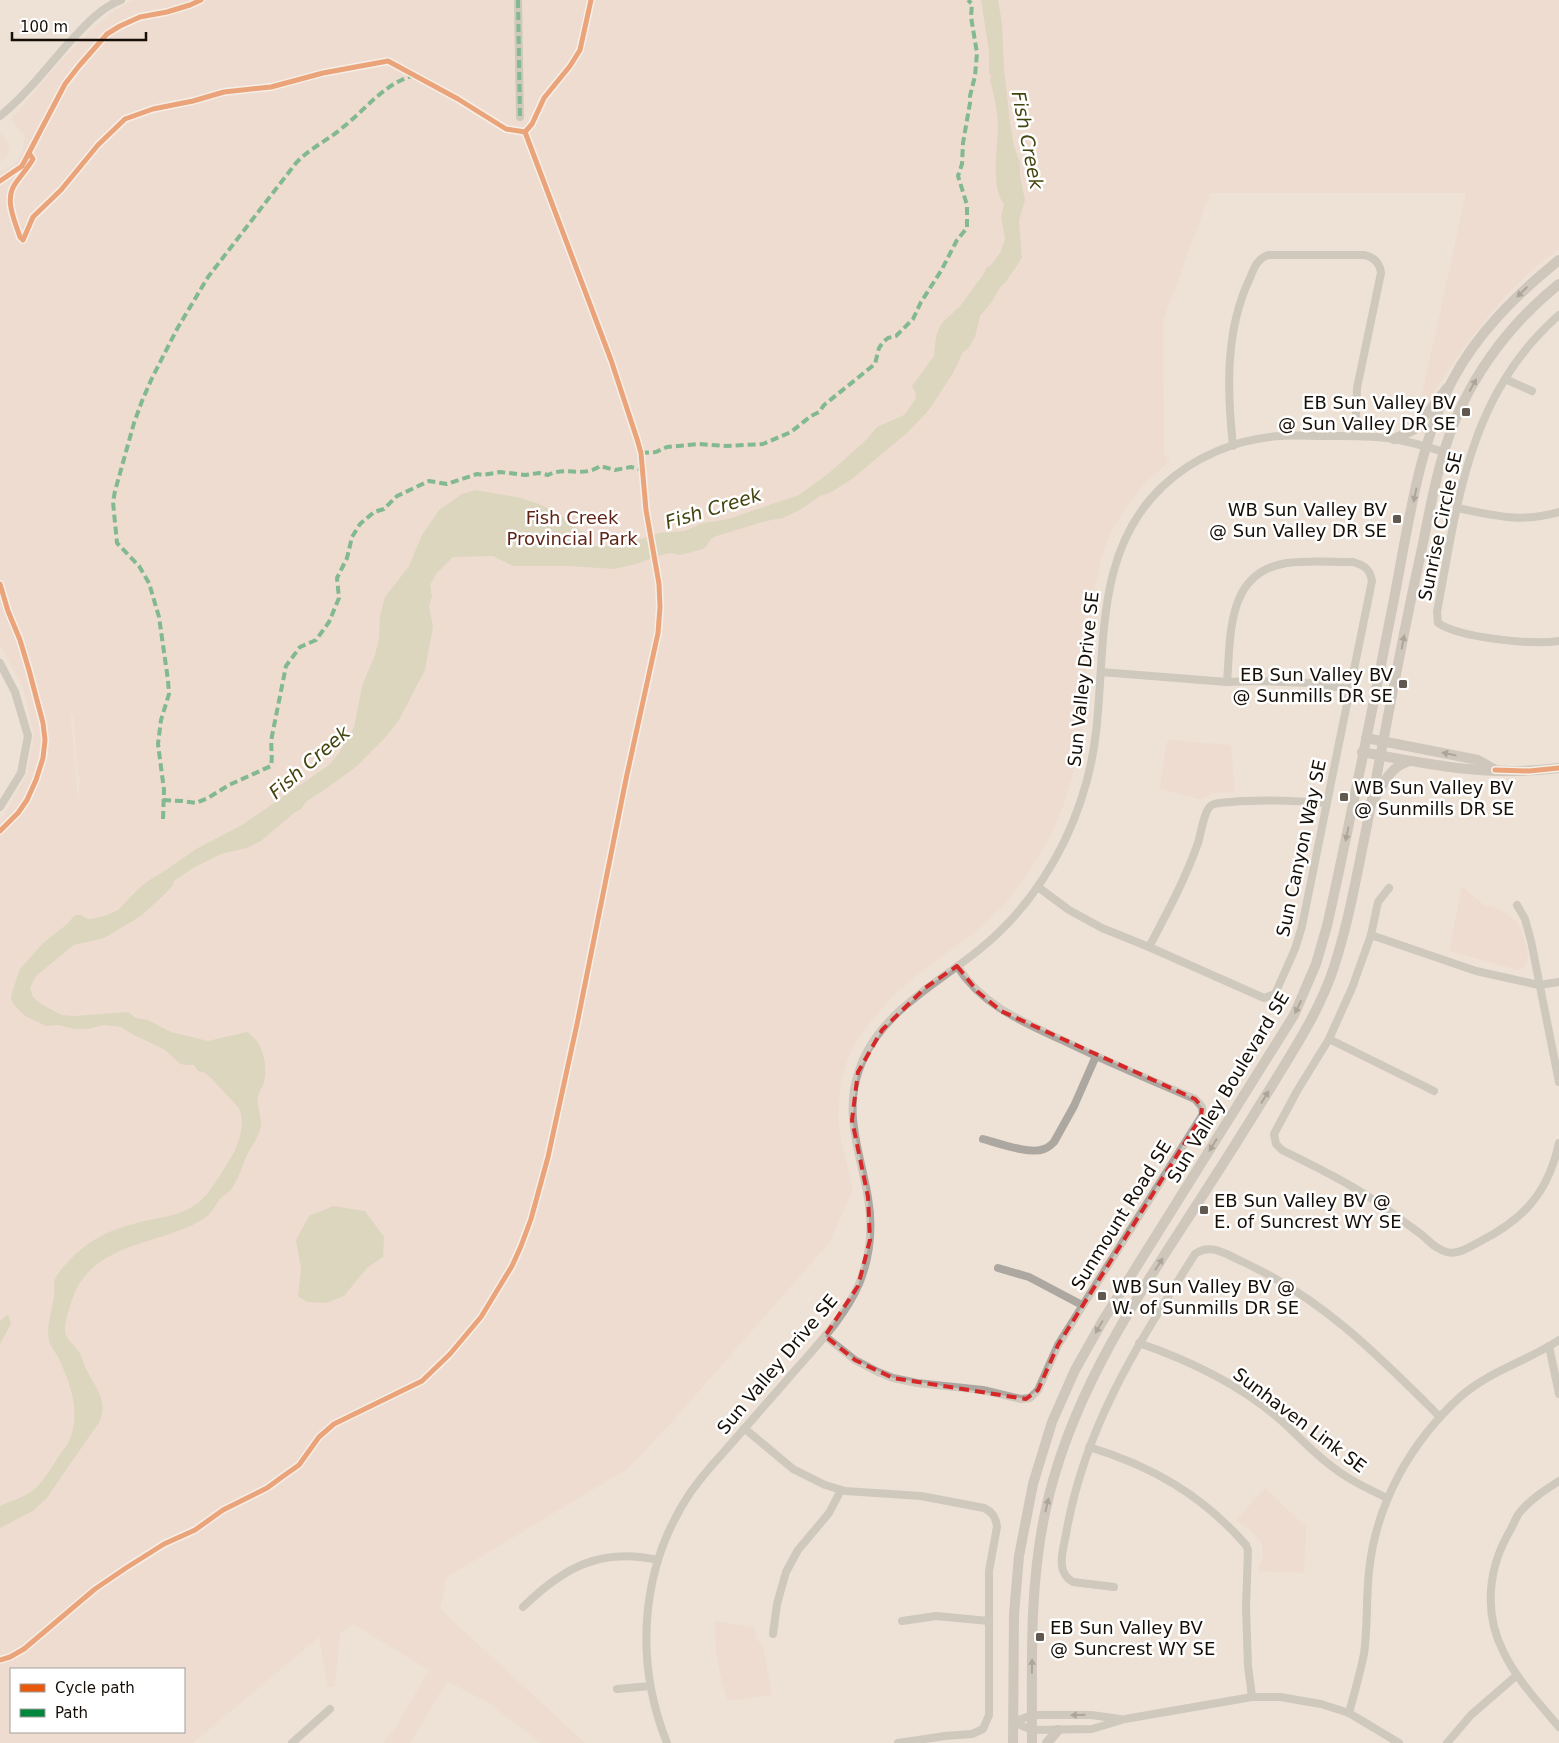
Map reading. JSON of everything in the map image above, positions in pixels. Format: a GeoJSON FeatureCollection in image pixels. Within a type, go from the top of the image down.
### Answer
{"type":"FeatureCollection","features":[{"type":"Feature","properties":{"kind":"main road","name":"Sun Valley Boulevard SE"},"geometry":{"type":"LineString","coordinates":[[1013,1743],[1014,1614],[1019,1556],[1032,1484],[1052,1422],[1071,1378],[1098,1329],[1303,998],[1316,964],[1327,926],[1426,447],[1452,382],[1471,351],[1493,323],[1527,287],[1559,260]]}},
{"type":"Feature","properties":{"kind":"main road","name":"Sun Valley Boulevard SE"},"geometry":{"type":"LineString","coordinates":[[1032,1743],[1033,1610],[1038,1552],[1053,1478],[1072,1420],[1099,1363],[1121,1325],[1301,1038],[1330,980],[1342,939],[1371,805],[1416,575],[1444,452],[1453,424],[1489,358],[1521,320],[1559,284]]}},
{"type":"Feature","properties":{"kind":"main road"},"geometry":{"type":"LineString","coordinates":[[1394,439],[1415,429],[1452,382]]}},
{"type":"Feature","properties":{"kind":"main road"},"geometry":{"type":"LineString","coordinates":[[1366,738],[1478,760],[1495,770]]}},
{"type":"Feature","properties":{"kind":"main road"},"geometry":{"type":"LineString","coordinates":[[1362,752],[1468,770],[1529,771],[1559,768]]}},
{"type":"Feature","properties":{"kind":"main road"},"geometry":{"type":"LineString","coordinates":[[1371,805],[1394,768],[1411,761]]}},
{"type":"Feature","properties":{"kind":"main road"},"geometry":{"type":"LineString","coordinates":[[1047,1743],[1058,1730]]}},
{"type":"Feature","properties":{"kind":"street"},"geometry":{"type":"LineString","coordinates":[[0,116],[14,104],[86,24],[121,0]]}},
{"type":"Feature","properties":{"kind":"street"},"geometry":{"type":"LineString","coordinates":[[518,0],[520,117]]}},
{"type":"Feature","properties":{"kind":"street"},"geometry":{"type":"LineString","coordinates":[[1233,446],[1230,415],[1230,368],[1234,324],[1243,293],[1256,264],[1265,256],[1273,254],[1364,255],[1372,257],[1379,266],[1380,273],[1357,388],[1355,436]]}},
{"type":"Feature","properties":{"kind":"street","name":"Sunrise Circle SE"},"geometry":{"type":"LineString","coordinates":[[1559,315],[1529,346],[1505,379],[1478,431],[1457,508],[1437,612],[1438,623],[1446,628],[1491,638],[1537,643],[1559,641]]}},
{"type":"Feature","properties":{"kind":"street"},"geometry":{"type":"LineString","coordinates":[[1505,379],[1532,391]]}},
{"type":"Feature","properties":{"kind":"street","name":"Sun Valley Drive SE"},"geometry":{"type":"LineString","coordinates":[[667,1743],[659,1722],[650,1686],[646,1654],[649,1597],[658,1560],[673,1524],[689,1494],[703,1475],[840,1319],[858,1286],[866,1263],[870,1240],[870,1211],[852,1120],[853,1096],[858,1072],[875,1039],[896,1015],[925,988],[957,966],[993,937],[1026,903],[1038,887],[1064,841],[1084,789],[1096,733],[1109,582],[1116,558],[1132,526],[1153,497],[1173,478],[1195,462],[1233,446],[1259,438],[1281,436],[1355,436],[1394,439],[1444,452]]}},
{"type":"Feature","properties":{"kind":"street"},"geometry":{"type":"LineString","coordinates":[[1457,508],[1513,518],[1542,516],[1559,512]]}},
{"type":"Feature","properties":{"kind":"street","name":"Sun Canyon Way SE"},"geometry":{"type":"LineString","coordinates":[[1038,887],[1069,910],[1102,928],[1261,997],[1269,998],[1275,994],[1295,949],[1302,926],[1372,581],[1368,569],[1363,565],[1353,562],[1286,563],[1270,568],[1253,579],[1239,597],[1233,612],[1227,682]]}},
{"type":"Feature","properties":{"kind":"street"},"geometry":{"type":"LineString","coordinates":[[0,663],[15,692],[28,736],[21,773],[0,807]]}},
{"type":"Feature","properties":{"kind":"street"},"geometry":{"type":"LineString","coordinates":[[1101,672],[1227,682],[1288,682],[1350,689]]}},
{"type":"Feature","properties":{"kind":"street"},"geometry":{"type":"LineString","coordinates":[[1149,947],[1176,896],[1191,862],[1202,831],[1205,815],[1210,807],[1216,804],[1253,800],[1327,803]]}},
{"type":"Feature","properties":{"kind":"street"},"geometry":{"type":"LineString","coordinates":[[1389,888],[1378,902],[1371,935],[1352,988],[1329,1039],[1274,1130],[1276,1144],[1282,1150],[1342,1180],[1376,1202],[1444,1252],[1454,1253],[1462,1251],[1495,1234],[1521,1215],[1548,1179],[1559,1143]]}},
{"type":"Feature","properties":{"kind":"street"},"geometry":{"type":"LineString","coordinates":[[1517,906],[1525,919],[1531,941],[1559,1082]]}},
{"type":"Feature","properties":{"kind":"street"},"geometry":{"type":"LineString","coordinates":[[1371,935],[1476,970],[1539,985],[1559,982]]}},
{"type":"Feature","properties":{"kind":"street","name":"Sunmount Road SE"},"geometry":{"type":"LineString","coordinates":[[825,1336],[855,1360],[894,1378],[916,1383],[983,1390],[1018,1399],[1026,1399],[1038,1390],[1058,1345],[1201,1117],[1203,1110],[1201,1103],[1195,1098],[1096,1056],[1001,1010],[966,980],[957,966]]}},
{"type":"Feature","properties":{"kind":"street"},"geometry":{"type":"LineString","coordinates":[[1329,1039],[1434,1091]]}},
{"type":"Feature","properties":{"kind":"street"},"geometry":{"type":"LineString","coordinates":[[983,1139],[1032,1151],[1049,1147],[1054,1142],[1074,1106],[1096,1056]]}},
{"type":"Feature","properties":{"kind":"street"},"geometry":{"type":"LineString","coordinates":[[1114,1587],[1073,1582],[1065,1577],[1061,1563],[1068,1523],[1089,1447],[1113,1391],[1139,1343],[1195,1254],[1203,1250],[1212,1249],[1273,1277],[1318,1305],[1375,1352],[1440,1417]]}},
{"type":"Feature","properties":{"kind":"street"},"geometry":{"type":"LineString","coordinates":[[998,1268],[1029,1276],[1082,1305]]}},
{"type":"Feature","properties":{"kind":"street"},"geometry":{"type":"LineString","coordinates":[[1349,1713],[1364,1654],[1371,1551],[1387,1498],[1410,1455],[1440,1417],[1461,1396],[1494,1374],[1559,1340]]}},
{"type":"Feature","properties":{"kind":"street","name":"Sunhaven Link SE"},"geometry":{"type":"LineString","coordinates":[[1139,1343],[1184,1360],[1232,1386],[1277,1417],[1334,1469],[1387,1498]]}},
{"type":"Feature","properties":{"kind":"street"},"geometry":{"type":"LineString","coordinates":[[1549,1346],[1559,1394]]}},
{"type":"Feature","properties":{"kind":"street"},"geometry":{"type":"LineString","coordinates":[[744,1428],[793,1469],[810,1479],[841,1490],[865,1494],[921,1496],[984,1508],[989,1510],[996,1520],[997,1527],[989,1571],[989,1715],[984,1729],[972,1734],[898,1743]]}},
{"type":"Feature","properties":{"kind":"street"},"geometry":{"type":"LineString","coordinates":[[1089,1447],[1135,1462],[1168,1479],[1209,1508],[1246,1545],[1248,1550],[1246,1607],[1248,1666],[1252,1697]]}},
{"type":"Feature","properties":{"kind":"street"},"geometry":{"type":"LineString","coordinates":[[1559,1481],[1539,1494],[1520,1512],[1501,1547],[1493,1570],[1490,1594],[1495,1630],[1504,1653],[1517,1675],[1559,1727]]}},
{"type":"Feature","properties":{"kind":"street"},"geometry":{"type":"LineString","coordinates":[[773,1634],[777,1604],[786,1572],[798,1550],[829,1514],[841,1490]]}},
{"type":"Feature","properties":{"kind":"street"},"geometry":{"type":"LineString","coordinates":[[523,1608],[538,1592],[555,1580],[592,1560],[619,1555],[658,1560]]}},
{"type":"Feature","properties":{"kind":"street"},"geometry":{"type":"LineString","coordinates":[[902,1621],[936,1616],[988,1621]]}},
{"type":"Feature","properties":{"kind":"street"},"geometry":{"type":"LineString","coordinates":[[1447,1743],[1471,1715],[1517,1675]]}},
{"type":"Feature","properties":{"kind":"street"},"geometry":{"type":"LineString","coordinates":[[617,1689],[650,1686]]}},
{"type":"Feature","properties":{"kind":"street"},"geometry":{"type":"LineString","coordinates":[[1013,1722],[1032,1730],[1092,1729],[1125,1719],[1252,1697],[1280,1697],[1307,1701],[1349,1713],[1399,1743]]}},
{"type":"Feature","properties":{"kind":"street"},"geometry":{"type":"LineString","coordinates":[[292,1743],[330,1709]]}},
{"type":"Feature","properties":{"kind":"street"},"geometry":{"type":"LineString","coordinates":[[1013,1722],[1032,1715],[1091,1715],[1125,1719]]}},
{"type":"Feature","properties":{"kind":"highlighted area"},"geometry":{"type":"Polygon","coordinates":[[[957,966],[978,992],[1001,1011],[1195,1099],[1202,1107],[1201,1117],[1058,1345],[1038,1390],[1026,1399],[893,1378],[855,1360],[825,1336],[858,1286],[870,1240],[868,1197],[852,1120],[858,1072],[882,1030],[925,988],[957,966]]]}},
{"type":"Feature","properties":{"kind":"green space","name":"Fish Creek Provincial Park"},"geometry":{"type":"Polygon","coordinates":[[[137,0],[1559,0],[1559,249],[1516,285],[1498,305],[1464,349],[1417,418],[1466,193],[1210,193],[1163,321],[1164,454],[1170,461],[1146,482],[1127,506],[1112,530],[1102,556],[1093,597],[1082,725],[1077,758],[1063,807],[1050,837],[1025,878],[1003,906],[974,933],[917,975],[891,998],[860,1035],[848,1058],[841,1081],[838,1116],[841,1139],[853,1190],[829,1243],[672,1422],[627,1469],[447,1577],[440,1609],[585,1743],[541,1743],[489,1703],[447,1681],[410,1743],[383,1743],[395,1729],[429,1670],[353,1624],[340,1633],[335,1686],[328,1687],[319,1637],[193,1743],[0,1743],[0,818],[4,815],[26,776],[34,736],[23,688],[0,645],[0,171],[7,169],[16,162],[23,148],[25,136],[11,120],[70,51],[106,17],[137,0]],[[70,710],[78,800],[80,780],[77,771],[74,721],[70,710]]]}},
{"type":"Feature","properties":{"kind":"green space"},"geometry":{"type":"Polygon","coordinates":[[[0,133],[8,144],[9,152],[0,162],[0,133]]]}},
{"type":"Feature","properties":{"kind":"green space"},"geometry":{"type":"Polygon","coordinates":[[[1172,740],[1231,745],[1235,793],[1213,793],[1202,800],[1160,789],[1166,745],[1167,742],[1172,740]]]}},
{"type":"Feature","properties":{"kind":"green space"},"geometry":{"type":"Polygon","coordinates":[[[1462,886],[1486,907],[1491,905],[1509,915],[1518,924],[1524,937],[1528,954],[1527,963],[1523,968],[1518,970],[1449,951],[1462,886]]]}},
{"type":"Feature","properties":{"kind":"green space"},"geometry":{"type":"Polygon","coordinates":[[[1265,1488],[1306,1527],[1304,1573],[1258,1571],[1263,1555],[1261,1543],[1254,1534],[1236,1520],[1265,1488]]]}},
{"type":"Feature","properties":{"kind":"green space"},"geometry":{"type":"Polygon","coordinates":[[[715,1621],[754,1627],[756,1638],[763,1647],[772,1695],[728,1701],[718,1661],[715,1642],[715,1621]]]}},
{"type":"Feature","properties":{"kind":"shaded area"},"geometry":{"type":"Polygon","coordinates":[[[981,0],[998,0],[1002,23],[1004,68],[1010,122],[1014,146],[1020,163],[1020,176],[1025,200],[1019,221],[1022,258],[980,316],[975,337],[968,349],[963,352],[953,373],[933,404],[907,433],[852,479],[830,493],[820,496],[800,510],[783,518],[766,521],[717,536],[711,539],[705,548],[700,550],[680,555],[670,553],[614,569],[568,566],[513,566],[493,556],[453,557],[436,574],[430,585],[432,596],[429,606],[433,627],[425,670],[399,720],[384,739],[356,767],[307,801],[301,809],[261,841],[247,848],[221,854],[193,868],[174,881],[166,893],[141,916],[104,938],[74,945],[36,976],[30,988],[33,997],[41,1004],[62,1015],[74,1016],[128,1012],[136,1018],[148,1020],[171,1032],[208,1041],[247,1032],[257,1042],[263,1054],[265,1075],[258,1100],[261,1122],[260,1130],[230,1191],[221,1198],[205,1218],[189,1227],[134,1245],[101,1261],[87,1274],[76,1290],[65,1330],[80,1354],[100,1394],[103,1406],[100,1421],[46,1499],[33,1511],[0,1528],[0,1506],[31,1492],[39,1484],[67,1445],[73,1431],[74,1410],[71,1390],[48,1336],[54,1282],[57,1276],[76,1254],[104,1234],[186,1210],[203,1199],[233,1154],[240,1137],[242,1124],[238,1107],[205,1073],[198,1071],[194,1065],[179,1063],[165,1050],[121,1027],[103,1025],[88,1029],[74,1029],[58,1025],[46,1026],[25,1016],[11,999],[20,969],[43,943],[66,925],[75,915],[91,919],[118,910],[148,881],[196,849],[242,825],[329,765],[339,753],[354,727],[362,686],[375,655],[379,638],[380,616],[385,597],[409,566],[422,535],[439,510],[462,494],[476,490],[521,498],[539,504],[559,514],[584,533],[589,542],[594,546],[609,546],[659,533],[684,531],[703,523],[728,519],[799,495],[829,473],[866,440],[877,427],[904,415],[915,400],[916,394],[912,386],[934,356],[936,336],[941,324],[960,306],[986,268],[991,265],[1000,253],[1005,239],[1001,217],[1004,204],[997,188],[996,177],[998,118],[990,81],[989,52],[981,0]]]}},
{"type":"Feature","properties":{"kind":"shaded area"},"geometry":{"type":"Polygon","coordinates":[[[333,1206],[365,1211],[384,1237],[383,1257],[367,1268],[344,1296],[326,1303],[307,1302],[298,1296],[301,1269],[296,1240],[309,1216],[333,1206]]]}},
{"type":"Feature","properties":{"kind":"shaded area"},"geometry":{"type":"Polygon","coordinates":[[[8,1314],[11,1324],[0,1344],[0,1321],[8,1314]]]}},
{"type":"Feature","properties":{"kind":"marked path"},"geometry":{"type":"LineString","coordinates":[[518,0],[520,117]]}},
{"type":"Feature","properties":{"kind":"marked path"},"geometry":{"type":"LineString","coordinates":[[641,453],[656,452],[667,447],[699,444],[726,446],[763,444],[791,432],[819,412],[824,405],[875,364],[879,348],[883,342],[888,338],[896,336],[913,319],[957,240],[967,228],[967,205],[958,176],[962,164],[963,143],[975,76],[977,53],[971,17],[972,4],[968,0]]}},
{"type":"Feature","properties":{"kind":"marked path"},"geometry":{"type":"LineString","coordinates":[[163,819],[164,790],[158,744],[161,720],[169,694],[159,617],[149,583],[139,566],[117,543],[113,502],[134,423],[152,378],[177,329],[208,277],[296,163],[342,128],[384,91],[392,85],[412,76]]}},
{"type":"Feature","properties":{"kind":"marked path"},"geometry":{"type":"LineString","coordinates":[[163,800],[196,803],[229,785],[271,766],[272,736],[286,666],[300,647],[316,640],[329,622],[339,598],[337,578],[347,558],[352,537],[360,524],[374,512],[384,509],[397,496],[429,481],[447,484],[477,474],[483,475],[500,472],[548,475],[561,471],[588,471],[600,466],[615,470],[631,467],[642,470]]}},
{"type":"Feature","properties":{"kind":"cycle path"},"geometry":{"type":"LineString","coordinates":[[0,181],[22,166],[65,84],[107,34],[140,17],[167,12],[201,0]]}},
{"type":"Feature","properties":{"kind":"cycle path"},"geometry":{"type":"LineString","coordinates":[[29,153],[33,159],[15,184],[10,197],[13,217],[20,237],[23,240],[33,217],[61,190],[98,145],[125,119],[153,109],[193,101],[224,92],[271,87],[323,73],[388,61],[458,99],[506,129],[525,132],[532,124],[544,98],[570,66],[580,50],[591,0]]}},
{"type":"Feature","properties":{"kind":"cycle path"},"geometry":{"type":"LineString","coordinates":[[0,1660],[24,1649],[95,1589],[126,1568],[164,1544],[195,1530],[223,1510],[267,1488],[299,1465],[319,1437],[334,1424],[422,1381],[450,1354],[481,1317],[512,1266],[531,1219],[548,1157],[577,1024],[626,779],[658,633],[660,607],[659,584],[646,510],[641,453],[611,360],[525,132]]}},
{"type":"Feature","properties":{"kind":"cycle path"},"geometry":{"type":"LineString","coordinates":[[0,584],[29,670],[43,723],[45,740],[43,758],[27,800],[18,813],[0,831]]}},
{"type":"Feature","properties":{"kind":"cycle path"},"geometry":{"type":"LineString","coordinates":[[1495,770],[1529,771],[1559,768]]}},
{"type":"Feature","properties":{"kind":"place","name":"EB Sun Valley BV @ Sun Valley DR SE"},"geometry":{"type":"Point","coordinates":[1466,412]}},
{"type":"Feature","properties":{"kind":"place","name":"WB Sun Valley BV @ Sun Valley DR SE"},"geometry":{"type":"Point","coordinates":[1397,519]}},
{"type":"Feature","properties":{"kind":"place","name":"EB Sun Valley BV @ Sunmills DR SE"},"geometry":{"type":"Point","coordinates":[1403,684]}},
{"type":"Feature","properties":{"kind":"place","name":"WB Sun Valley BV @ Sunmills DR SE"},"geometry":{"type":"Point","coordinates":[1344,797]}},
{"type":"Feature","properties":{"kind":"place","name":"EB Sun Valley BV @ E. of Suncrest WY SE"},"geometry":{"type":"Point","coordinates":[1204,1210]}},
{"type":"Feature","properties":{"kind":"place","name":"WB Sun Valley BV @ W. of Sunmills DR SE"},"geometry":{"type":"Point","coordinates":[1102,1296]}},
{"type":"Feature","properties":{"kind":"place","name":"EB Sun Valley BV @ Suncrest WY SE"},"geometry":{"type":"Point","coordinates":[1040,1637]}},
{"type":"Feature","properties":{"kind":"water label","name":"Fish Creek"},"geometry":{"type":"Point","coordinates":[1028,140]}},
{"type":"Feature","properties":{"kind":"water label","name":"Fish Creek"},"geometry":{"type":"Point","coordinates":[713,508]}},
{"type":"Feature","properties":{"kind":"water label","name":"Fish Creek"},"geometry":{"type":"Point","coordinates":[309,762]}}]}
